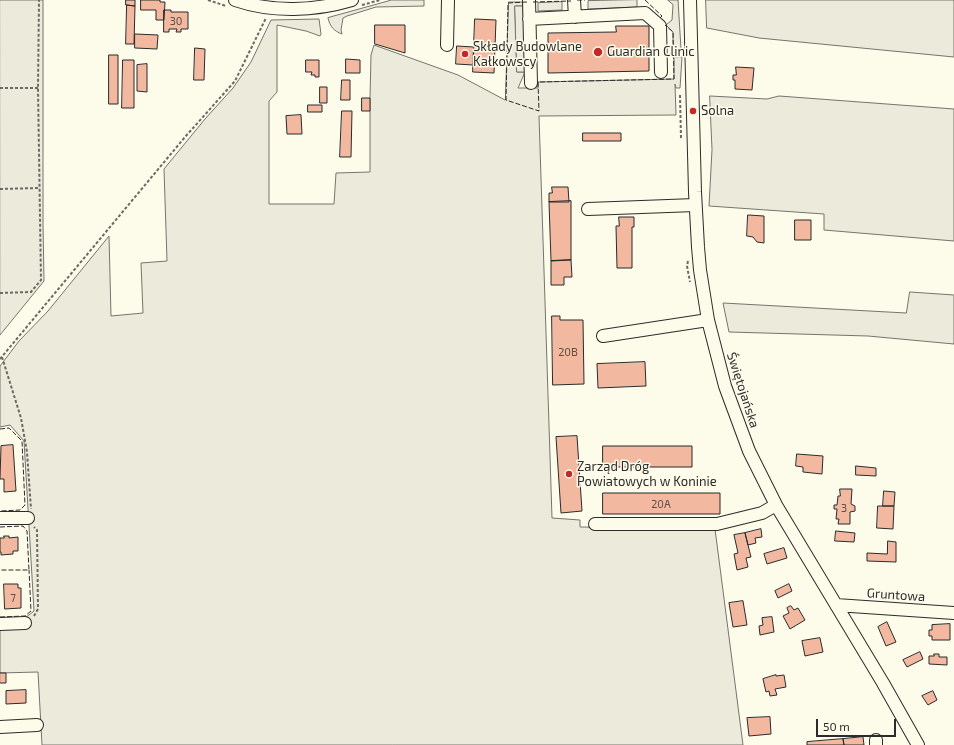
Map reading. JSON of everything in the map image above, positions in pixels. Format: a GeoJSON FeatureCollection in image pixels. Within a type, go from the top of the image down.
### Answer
{"type":"FeatureCollection","features":[{"type":"Feature","properties":{"kind":"street"},"geometry":{"type":"LineString","coordinates":[[235,0],[271,8],[298,9],[318,4],[352,0]]}},
{"type":"Feature","properties":{"kind":"street"},"geometry":{"type":"LineString","coordinates":[[447,45],[448,0]]}},
{"type":"Feature","properties":{"kind":"street"},"geometry":{"type":"LineString","coordinates":[[529,0],[531,83]]}},
{"type":"Feature","properties":{"kind":"street"},"geometry":{"type":"LineString","coordinates":[[574,0],[575,17]]}},
{"type":"Feature","properties":{"kind":"street","name":"Świętojańska"},"geometry":{"type":"LineString","coordinates":[[690,0],[695,205],[700,270],[708,320],[719,365],[736,418],[758,470],[776,505],[887,689],[918,745]]}},
{"type":"Feature","properties":{"kind":"street"},"geometry":{"type":"LineString","coordinates":[[529,19],[645,13],[662,24],[661,72]]}},
{"type":"Feature","properties":{"kind":"street"},"geometry":{"type":"LineString","coordinates":[[588,210],[695,205]]}},
{"type":"Feature","properties":{"kind":"street"},"geometry":{"type":"LineString","coordinates":[[603,336],[708,320]]}},
{"type":"Feature","properties":{"kind":"street"},"geometry":{"type":"LineString","coordinates":[[595,524],[717,524],[762,513],[776,505]]}},
{"type":"Feature","properties":{"kind":"street"},"geometry":{"type":"LineString","coordinates":[[0,518],[28,518]]}},
{"type":"Feature","properties":{"kind":"street","name":"Gruntowa"},"geometry":{"type":"LineString","coordinates":[[836,604],[954,613]]}},
{"type":"Feature","properties":{"kind":"street"},"geometry":{"type":"LineString","coordinates":[[0,624],[25,623]]}},
{"type":"Feature","properties":{"kind":"street"},"geometry":{"type":"LineString","coordinates":[[0,726],[37,725]]}},
{"type":"Feature","properties":{"kind":"path"},"geometry":{"type":"LineString","coordinates":[[0,292],[31,292],[41,280],[38,88],[39,0]]}},
{"type":"Feature","properties":{"kind":"path"},"geometry":{"type":"LineString","coordinates":[[25,623],[33,617],[38,609],[37,530],[28,518],[31,508],[27,452],[21,418],[1,358],[185,137],[235,81],[271,8]]}},
{"type":"Feature","properties":{"kind":"path"},"geometry":{"type":"LineString","coordinates":[[0,88],[38,88]]}},
{"type":"Feature","properties":{"kind":"path"},"geometry":{"type":"LineString","coordinates":[[681,88],[680,134],[684,143],[682,134],[682,96]]}},
{"type":"Feature","properties":{"kind":"path"},"geometry":{"type":"LineString","coordinates":[[0,190],[39,188]]}},
{"type":"Feature","properties":{"kind":"path"},"geometry":{"type":"LineString","coordinates":[[689,259],[687,266],[689,279],[692,285]]}},
{"type":"Feature","properties":{"kind":"shaded area"},"geometry":{"type":"Polygon","coordinates":[[[0,0],[43,0],[44,281],[0,335],[0,0]]]}},
{"type":"Feature","properties":{"kind":"shaded area"},"geometry":{"type":"Polygon","coordinates":[[[392,0],[424,0],[424,6],[376,7],[347,16],[343,18],[341,30],[342,34],[333,28],[328,18],[392,0]]]}},
{"type":"Feature","properties":{"kind":"shaded area"},"geometry":{"type":"Polygon","coordinates":[[[637,0],[637,7],[588,9],[588,1],[637,0]]]}},
{"type":"Feature","properties":{"kind":"shaded area"},"geometry":{"type":"Polygon","coordinates":[[[668,0],[678,0],[681,49],[673,49],[673,32],[666,25],[672,20],[673,5],[668,0]]]}},
{"type":"Feature","properties":{"kind":"shaded area"},"geometry":{"type":"Polygon","coordinates":[[[706,0],[954,0],[954,57],[759,38],[707,28],[706,0]]]}},
{"type":"Feature","properties":{"kind":"shaded area"},"geometry":{"type":"Polygon","coordinates":[[[509,2],[523,2],[523,6],[515,6],[517,72],[525,72],[518,88],[538,88],[538,82],[674,79],[674,57],[682,57],[680,88],[676,88],[675,84],[676,115],[539,116],[552,518],[580,520],[580,527],[715,529],[743,745],[42,745],[38,672],[0,673],[0,619],[25,618],[34,611],[24,441],[10,425],[0,427],[0,366],[19,341],[48,311],[109,236],[111,316],[143,313],[141,263],[167,261],[164,169],[205,119],[233,88],[251,62],[271,20],[319,19],[321,34],[320,36],[306,31],[277,25],[277,92],[269,101],[269,204],[334,204],[336,173],[370,172],[371,55],[374,45],[458,75],[505,100],[509,2]]]}},
{"type":"Feature","properties":{"kind":"shaded area"},"geometry":{"type":"Polygon","coordinates":[[[562,2],[562,10],[538,11],[538,3],[562,2]]]}},
{"type":"Feature","properties":{"kind":"shaded area"},"geometry":{"type":"Polygon","coordinates":[[[515,6],[523,6],[525,72],[517,72],[515,6]]]}},
{"type":"Feature","properties":{"kind":"shaded area"},"geometry":{"type":"Polygon","coordinates":[[[710,96],[767,99],[779,96],[954,109],[954,241],[824,230],[824,214],[709,206],[712,150],[710,96]]]}},
{"type":"Feature","properties":{"kind":"shaded area"},"geometry":{"type":"Polygon","coordinates":[[[910,292],[954,295],[954,344],[868,336],[729,332],[723,303],[906,313],[910,292]]]}},
{"type":"Feature","properties":{"kind":"building"},"geometry":{"type":"Polygon","coordinates":[[[126,0],[135,0],[135,6],[126,5],[126,0]]]}},
{"type":"Feature","properties":{"kind":"building"},"geometry":{"type":"Polygon","coordinates":[[[141,0],[160,0],[160,2],[165,2],[164,20],[156,20],[156,10],[141,10],[141,0]]]}},
{"type":"Feature","properties":{"kind":"building"},"geometry":{"type":"Polygon","coordinates":[[[127,5],[135,6],[134,44],[126,44],[127,5]]]}},
{"type":"Feature","properties":{"kind":"building"},"geometry":{"type":"Polygon","coordinates":[[[164,10],[171,10],[171,12],[188,12],[188,29],[181,29],[181,32],[176,32],[177,29],[169,29],[169,32],[164,32],[164,10]]]}},
{"type":"Feature","properties":{"kind":"building"},"geometry":{"type":"Polygon","coordinates":[[[475,19],[496,20],[494,73],[473,72],[475,19]]]}},
{"type":"Feature","properties":{"kind":"building"},"geometry":{"type":"Polygon","coordinates":[[[375,25],[405,25],[405,53],[375,44],[375,25]]]}},
{"type":"Feature","properties":{"kind":"building","name":"Guardian Clinic"},"geometry":{"type":"Polygon","coordinates":[[[616,26],[649,26],[649,71],[548,73],[548,33],[616,32],[616,26]]]}},
{"type":"Feature","properties":{"kind":"building"},"geometry":{"type":"Polygon","coordinates":[[[135,34],[158,35],[157,49],[135,48],[135,34]]]}},
{"type":"Feature","properties":{"kind":"building"},"geometry":{"type":"Polygon","coordinates":[[[457,46],[474,47],[473,65],[456,64],[457,46]]]}},
{"type":"Feature","properties":{"kind":"building"},"geometry":{"type":"Polygon","coordinates":[[[195,48],[205,49],[204,80],[194,80],[195,48]]]}},
{"type":"Feature","properties":{"kind":"building"},"geometry":{"type":"Polygon","coordinates":[[[109,55],[118,55],[118,104],[109,104],[109,55]]]}},
{"type":"Feature","properties":{"kind":"building"},"geometry":{"type":"Polygon","coordinates":[[[346,59],[360,60],[360,73],[346,73],[346,59]]]}},
{"type":"Feature","properties":{"kind":"building"},"geometry":{"type":"Polygon","coordinates":[[[123,60],[134,60],[134,108],[122,108],[123,60]]]}},
{"type":"Feature","properties":{"kind":"building"},"geometry":{"type":"Polygon","coordinates":[[[306,60],[319,60],[319,77],[311,75],[312,72],[306,72],[306,60]]]}},
{"type":"Feature","properties":{"kind":"building"},"geometry":{"type":"Polygon","coordinates":[[[147,64],[147,92],[137,91],[137,65],[147,64]]]}},
{"type":"Feature","properties":{"kind":"building"},"geometry":{"type":"Polygon","coordinates":[[[736,67],[754,68],[752,90],[735,89],[735,80],[733,80],[733,75],[736,75],[736,67]]]}},
{"type":"Feature","properties":{"kind":"building"},"geometry":{"type":"Polygon","coordinates":[[[342,80],[350,80],[350,100],[341,100],[342,80]]]}},
{"type":"Feature","properties":{"kind":"building"},"geometry":{"type":"Polygon","coordinates":[[[320,87],[327,87],[327,103],[320,103],[320,87]]]}},
{"type":"Feature","properties":{"kind":"building"},"geometry":{"type":"Polygon","coordinates":[[[362,98],[370,98],[370,111],[362,111],[362,98]]]}},
{"type":"Feature","properties":{"kind":"building"},"geometry":{"type":"Polygon","coordinates":[[[308,105],[322,105],[322,112],[308,112],[308,105]]]}},
{"type":"Feature","properties":{"kind":"building"},"geometry":{"type":"Polygon","coordinates":[[[342,111],[352,111],[351,157],[340,157],[342,111]]]}},
{"type":"Feature","properties":{"kind":"building"},"geometry":{"type":"Polygon","coordinates":[[[301,115],[302,134],[287,134],[286,116],[301,115]]]}},
{"type":"Feature","properties":{"kind":"building"},"geometry":{"type":"Polygon","coordinates":[[[583,133],[621,133],[621,141],[583,141],[583,133]]]}},
{"type":"Feature","properties":{"kind":"building"},"geometry":{"type":"Polygon","coordinates":[[[552,187],[568,187],[569,202],[549,202],[549,193],[552,193],[552,187]]]}},
{"type":"Feature","properties":{"kind":"building"},"geometry":{"type":"Polygon","coordinates":[[[571,201],[571,260],[551,261],[549,202],[571,201]]]}},
{"type":"Feature","properties":{"kind":"building"},"geometry":{"type":"Polygon","coordinates":[[[748,215],[764,216],[764,243],[757,242],[753,237],[747,236],[748,215]]]}},
{"type":"Feature","properties":{"kind":"building"},"geometry":{"type":"Polygon","coordinates":[[[619,217],[634,217],[634,227],[632,227],[632,268],[617,268],[616,226],[619,226],[619,217]]]}},
{"type":"Feature","properties":{"kind":"building"},"geometry":{"type":"Polygon","coordinates":[[[795,220],[811,220],[811,240],[795,240],[795,220]]]}},
{"type":"Feature","properties":{"kind":"building"},"geometry":{"type":"Polygon","coordinates":[[[571,260],[572,277],[564,277],[564,285],[551,285],[551,261],[571,260]]]}},
{"type":"Feature","properties":{"kind":"building"},"geometry":{"type":"Polygon","coordinates":[[[552,316],[560,316],[560,320],[583,320],[584,384],[553,385],[552,316]]]}},
{"type":"Feature","properties":{"kind":"building"},"geometry":{"type":"Polygon","coordinates":[[[645,362],[646,386],[598,388],[597,364],[645,362]]]}},
{"type":"Feature","properties":{"kind":"building","name":"Zarząd Dróg Powiatowych w Koninie"},"geometry":{"type":"Polygon","coordinates":[[[577,436],[582,511],[561,513],[556,437],[577,436]]]}},
{"type":"Feature","properties":{"kind":"building"},"geometry":{"type":"Polygon","coordinates":[[[13,445],[16,491],[4,492],[4,479],[0,479],[1,446],[13,445]]]}},
{"type":"Feature","properties":{"kind":"building"},"geometry":{"type":"Polygon","coordinates":[[[603,446],[692,446],[692,467],[603,467],[603,446]]]}},
{"type":"Feature","properties":{"kind":"building"},"geometry":{"type":"Polygon","coordinates":[[[797,454],[823,456],[822,474],[803,472],[803,467],[796,466],[797,454]]]}},
{"type":"Feature","properties":{"kind":"building"},"geometry":{"type":"Polygon","coordinates":[[[856,466],[876,468],[876,476],[856,475],[856,466]]]}},
{"type":"Feature","properties":{"kind":"building"},"geometry":{"type":"Polygon","coordinates":[[[840,489],[852,489],[851,504],[855,506],[855,511],[850,512],[850,524],[838,524],[839,519],[836,519],[837,509],[834,509],[834,505],[837,505],[838,496],[840,496],[840,489]]]}},
{"type":"Feature","properties":{"kind":"building"},"geometry":{"type":"Polygon","coordinates":[[[884,491],[895,492],[894,506],[883,506],[884,491]]]}},
{"type":"Feature","properties":{"kind":"building"},"geometry":{"type":"Polygon","coordinates":[[[603,493],[720,493],[720,514],[603,514],[603,493]]]}},
{"type":"Feature","properties":{"kind":"building"},"geometry":{"type":"Polygon","coordinates":[[[878,506],[894,506],[893,529],[877,528],[878,506]]]}},
{"type":"Feature","properties":{"kind":"building"},"geometry":{"type":"Polygon","coordinates":[[[761,529],[762,537],[755,538],[756,543],[748,545],[745,533],[761,529]]]}},
{"type":"Feature","properties":{"kind":"building"},"geometry":{"type":"Polygon","coordinates":[[[836,531],[855,533],[854,542],[835,541],[836,531]]]}},
{"type":"Feature","properties":{"kind":"building"},"geometry":{"type":"Polygon","coordinates":[[[745,533],[751,557],[746,558],[748,567],[737,570],[734,554],[738,553],[734,535],[745,533]]]}},
{"type":"Feature","properties":{"kind":"building"},"geometry":{"type":"Polygon","coordinates":[[[4,536],[9,536],[9,538],[18,537],[18,551],[13,551],[13,554],[1,555],[0,538],[4,538],[4,536]]]}},
{"type":"Feature","properties":{"kind":"building"},"geometry":{"type":"Polygon","coordinates":[[[888,541],[896,542],[896,562],[867,561],[867,553],[887,554],[888,541]]]}},
{"type":"Feature","properties":{"kind":"building"},"geometry":{"type":"Polygon","coordinates":[[[784,548],[787,558],[767,564],[764,554],[784,548]]]}},
{"type":"Feature","properties":{"kind":"building"},"geometry":{"type":"Polygon","coordinates":[[[4,584],[18,584],[18,588],[21,588],[21,608],[5,609],[4,584]]]}},
{"type":"Feature","properties":{"kind":"building"},"geometry":{"type":"Polygon","coordinates":[[[789,584],[792,591],[778,598],[775,591],[789,584]]]}},
{"type":"Feature","properties":{"kind":"building"},"geometry":{"type":"Polygon","coordinates":[[[743,601],[747,625],[733,627],[729,603],[743,601]]]}},
{"type":"Feature","properties":{"kind":"building"},"geometry":{"type":"Polygon","coordinates":[[[791,606],[794,610],[798,608],[805,620],[790,629],[783,616],[789,613],[787,608],[791,606]]]}},
{"type":"Feature","properties":{"kind":"building"},"geometry":{"type":"Polygon","coordinates":[[[772,617],[774,632],[760,635],[759,626],[763,625],[762,618],[772,617]]]}},
{"type":"Feature","properties":{"kind":"building"},"geometry":{"type":"Polygon","coordinates":[[[887,622],[896,642],[886,646],[878,627],[887,622]]]}},
{"type":"Feature","properties":{"kind":"building"},"geometry":{"type":"Polygon","coordinates":[[[950,624],[950,640],[932,640],[932,636],[929,636],[929,630],[932,630],[932,625],[950,624]]]}},
{"type":"Feature","properties":{"kind":"building"},"geometry":{"type":"Polygon","coordinates":[[[820,638],[823,652],[805,656],[802,641],[820,638]]]}},
{"type":"Feature","properties":{"kind":"building"},"geometry":{"type":"Polygon","coordinates":[[[920,652],[923,659],[907,667],[903,660],[920,652]]]}},
{"type":"Feature","properties":{"kind":"building"},"geometry":{"type":"Polygon","coordinates":[[[934,654],[939,654],[939,657],[947,657],[947,665],[929,664],[929,656],[934,656],[934,654]]]}},
{"type":"Feature","properties":{"kind":"building"},"geometry":{"type":"Polygon","coordinates":[[[0,673],[6,673],[6,683],[0,683],[0,673]]]}},
{"type":"Feature","properties":{"kind":"building"},"geometry":{"type":"Polygon","coordinates":[[[776,675],[784,675],[786,687],[775,689],[777,695],[770,696],[769,691],[766,692],[763,679],[776,675]]]}},
{"type":"Feature","properties":{"kind":"building"},"geometry":{"type":"Polygon","coordinates":[[[26,690],[26,703],[6,704],[6,691],[26,690]]]}},
{"type":"Feature","properties":{"kind":"building"},"geometry":{"type":"Polygon","coordinates":[[[933,691],[937,700],[928,705],[922,696],[933,691]]]}},
{"type":"Feature","properties":{"kind":"building"},"geometry":{"type":"Polygon","coordinates":[[[770,717],[771,734],[749,736],[747,718],[770,717]]]}},
{"type":"Feature","properties":{"kind":"building"},"geometry":{"type":"Polygon","coordinates":[[[863,737],[864,745],[844,745],[843,739],[863,737]]]}},
{"type":"Feature","properties":{"kind":"building"},"geometry":{"type":"Polygon","coordinates":[[[843,739],[844,745],[807,745],[807,742],[843,739]]]}},
{"type":"Feature","properties":{"kind":"fence"},"geometry":{"type":"LineString","coordinates":[[577,0],[585,0]]}},
{"type":"Feature","properties":{"kind":"fence"},"geometry":{"type":"LineString","coordinates":[[645,0],[662,16],[659,19]]}},
{"type":"Feature","properties":{"kind":"fence"},"geometry":{"type":"LineString","coordinates":[[533,2],[571,1]]}},
{"type":"Feature","properties":{"kind":"fence"},"geometry":{"type":"LineString","coordinates":[[527,2],[508,3],[506,100],[539,111],[538,82],[674,79],[673,32],[665,25]]}},
{"type":"Feature","properties":{"kind":"fence"},"geometry":{"type":"LineString","coordinates":[[0,429],[9,428],[22,441],[25,505],[20,510],[0,511]]}},
{"type":"Feature","properties":{"kind":"fence"},"geometry":{"type":"LineString","coordinates":[[0,527],[23,526],[27,531],[29,570],[0,570]]}},
{"type":"Feature","properties":{"kind":"fence"},"geometry":{"type":"LineString","coordinates":[[0,617],[25,616],[31,611],[29,570]]}},
{"type":"Feature","properties":{"kind":"place","name":"Guardian Clinic"},"geometry":{"type":"Point","coordinates":[598,52]}},
{"type":"Feature","properties":{"kind":"place","name":"Składy Budowlane Kałkowscy"},"geometry":{"type":"Point","coordinates":[465,54]}},
{"type":"Feature","properties":{"kind":"place","name":"Solna"},"geometry":{"type":"Point","coordinates":[693,111]}},
{"type":"Feature","properties":{"kind":"place","name":"Zarząd Dróg Powiatowych w Koninie"},"geometry":{"type":"Point","coordinates":[569,474]}}]}
